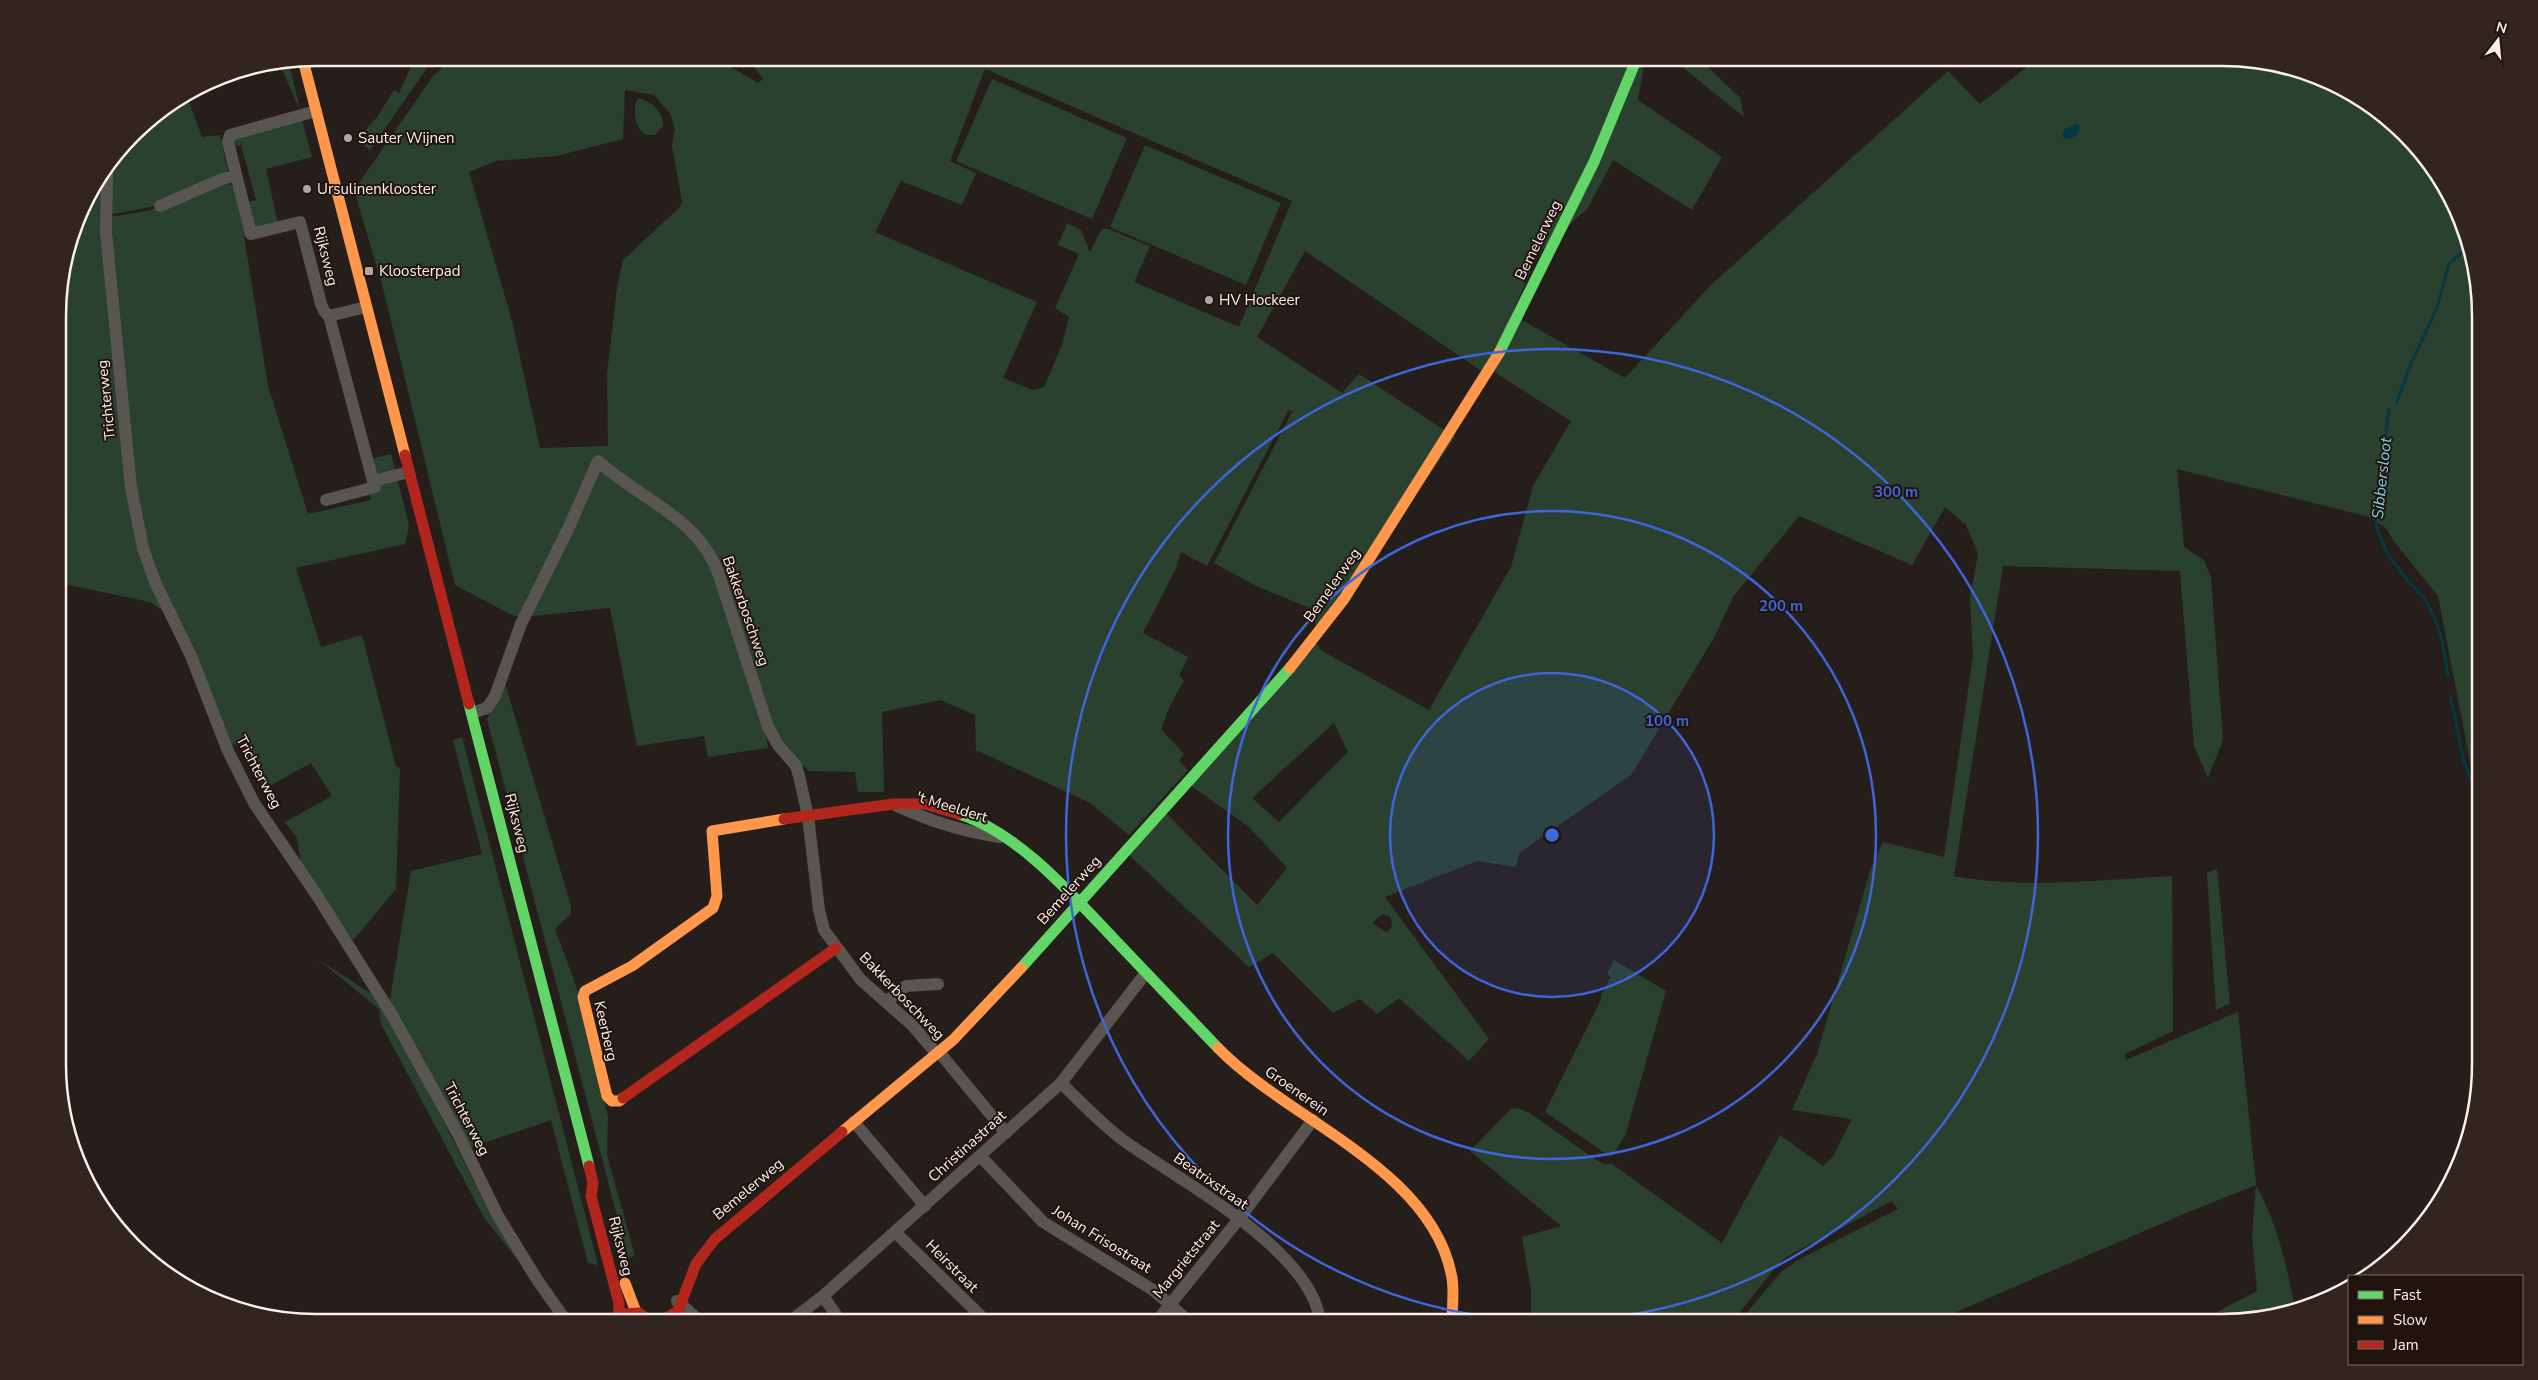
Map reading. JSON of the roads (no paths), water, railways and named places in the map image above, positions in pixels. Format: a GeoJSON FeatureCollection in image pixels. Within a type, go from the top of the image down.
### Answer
{"type":"FeatureCollection","features":[{"type":"Feature","properties":{"kind":"street","name":"Bemelerweg"},"geometry":{"type":"LineString","coordinates":[[673,1314],[678,1311],[679,1301],[698,1259],[715,1239],[938,1053],[986,1007],[1308,647],[1370,560],[1497,358],[1597,154],[1634,66]]}},
{"type":"Feature","properties":{"kind":"street","name":"Rijksweg"},"geometry":{"type":"LineString","coordinates":[[305,67],[593,1183],[592,1196],[619,1303],[617,1314]]}},
{"type":"Feature","properties":{"kind":"street","name":"Rijksweg"},"geometry":{"type":"LineString","coordinates":[[316,112],[232,134],[228,142],[251,234],[300,222],[321,304],[329,316],[373,481]]}},
{"type":"Feature","properties":{"kind":"street"},"geometry":{"type":"LineString","coordinates":[[160,206],[222,179],[236,176]]}},
{"type":"Feature","properties":{"kind":"street","name":"Trichterweg"},"geometry":{"type":"LineString","coordinates":[[108,177],[106,232],[131,488],[144,548],[155,582],[191,656],[228,751],[254,803],[316,894],[392,1015],[458,1134],[498,1216],[538,1281],[561,1314]]}},
{"type":"Feature","properties":{"kind":"street"},"geometry":{"type":"LineString","coordinates":[[329,316],[366,307]]}},
{"type":"Feature","properties":{"kind":"street","name":"Bakkerboschweg"},"geometry":{"type":"LineString","coordinates":[[472,713],[487,708],[495,696],[521,624],[569,527],[598,460],[683,523],[708,551],[719,575],[768,727],[778,746],[796,766],[808,816],[821,921],[836,948],[861,980],[912,1025],[938,1053]]}},
{"type":"Feature","properties":{"kind":"street"},"geometry":{"type":"LineString","coordinates":[[326,500],[375,487],[373,481],[409,472]]}},
{"type":"Feature","properties":{"kind":"street","name":"'t Meeldert"},"geometry":{"type":"LineString","coordinates":[[808,816],[893,804],[919,816],[976,834],[1002,838],[1022,850],[1079,902]]}},
{"type":"Feature","properties":{"kind":"street","name":"Keerberg"},"geometry":{"type":"LineString","coordinates":[[808,816],[715,829],[712,831],[717,896],[713,908],[632,966],[585,991],[583,997],[607,1096],[612,1101],[619,1101],[836,948]]}},
{"type":"Feature","properties":{"kind":"street","name":"Groenerein"},"geometry":{"type":"LineString","coordinates":[[1079,902],[1145,974],[1236,1066],[1388,1176],[1415,1200],[1432,1223],[1447,1256],[1452,1276],[1452,1314]]}},
{"type":"Feature","properties":{"kind":"street","name":"Christinastraat"},"geometry":{"type":"LineString","coordinates":[[799,1314],[823,1296],[982,1157],[1061,1083],[1145,974]]}},
{"type":"Feature","properties":{"kind":"street"},"geometry":{"type":"LineString","coordinates":[[886,1002],[906,986],[938,984]]}},
{"type":"Feature","properties":{"kind":"street"},"geometry":{"type":"LineString","coordinates":[[938,1053],[1006,1133]]}},
{"type":"Feature","properties":{"kind":"street","name":"Beatrixstraat"},"geometry":{"type":"LineString","coordinates":[[1061,1083],[1121,1139],[1239,1218],[1270,1244],[1301,1276],[1315,1302],[1318,1314]]}},
{"type":"Feature","properties":{"kind":"street","name":"Margrietstraat"},"geometry":{"type":"LineString","coordinates":[[1162,1314],[1239,1218],[1313,1120]]}},
{"type":"Feature","properties":{"kind":"street"},"geometry":{"type":"LineString","coordinates":[[854,1122],[925,1206]]}},
{"type":"Feature","properties":{"kind":"street","name":"Johan Frisostraat"},"geometry":{"type":"LineString","coordinates":[[982,1157],[1043,1222],[1153,1290],[1181,1314]]}},
{"type":"Feature","properties":{"kind":"street","name":"Rijksweg"},"geometry":{"type":"LineString","coordinates":[[593,1183],[601,1194],[630,1300],[639,1313]]}},
{"type":"Feature","properties":{"kind":"street","name":"Heirstraat"},"geometry":{"type":"LineString","coordinates":[[895,1232],[979,1314]]}},
{"type":"Feature","properties":{"kind":"street"},"geometry":{"type":"LineString","coordinates":[[823,1296],[835,1314]]}},
{"type":"Feature","properties":{"kind":"street"},"geometry":{"type":"LineString","coordinates":[[625,1314],[658,1310],[679,1301],[693,1314]]}},
{"type":"Feature","properties":{"kind":"water"},"geometry":{"type":"Polygon","coordinates":[[[2075,124],[2079,125],[2078,133],[2072,138],[2064,139],[2062,135],[2065,129],[2075,124]]]}},
{"type":"Feature","properties":{"kind":"waterway","name":"Sibbersloot"},"geometry":{"type":"LineString","coordinates":[[2397,402],[2410,366],[2437,308],[2449,264],[2463,251]]}},
{"type":"Feature","properties":{"kind":"waterway","name":"Sibbersloot"},"geometry":{"type":"LineString","coordinates":[[2389,409],[2375,517],[2377,528],[2383,545],[2392,560],[2422,596],[2435,619],[2441,637],[2448,676]]}},
{"type":"Feature","properties":{"kind":"waterway","name":"Sibbersloot"},"geometry":{"type":"LineString","coordinates":[[2451,698],[2464,762],[2472,782]]}},
{"type":"Feature","properties":{"kind":"place","name":"Sauter Wijnen"},"geometry":{"type":"Point","coordinates":[348,138]}},
{"type":"Feature","properties":{"kind":"place","name":"Ursulinenklooster"},"geometry":{"type":"Point","coordinates":[307,189]}},
{"type":"Feature","properties":{"kind":"place","name":"Kloosterpad"},"geometry":{"type":"Point","coordinates":[369,271]}},
{"type":"Feature","properties":{"kind":"place","name":"HV Hockeer"},"geometry":{"type":"Point","coordinates":[1209,300]}}]}
